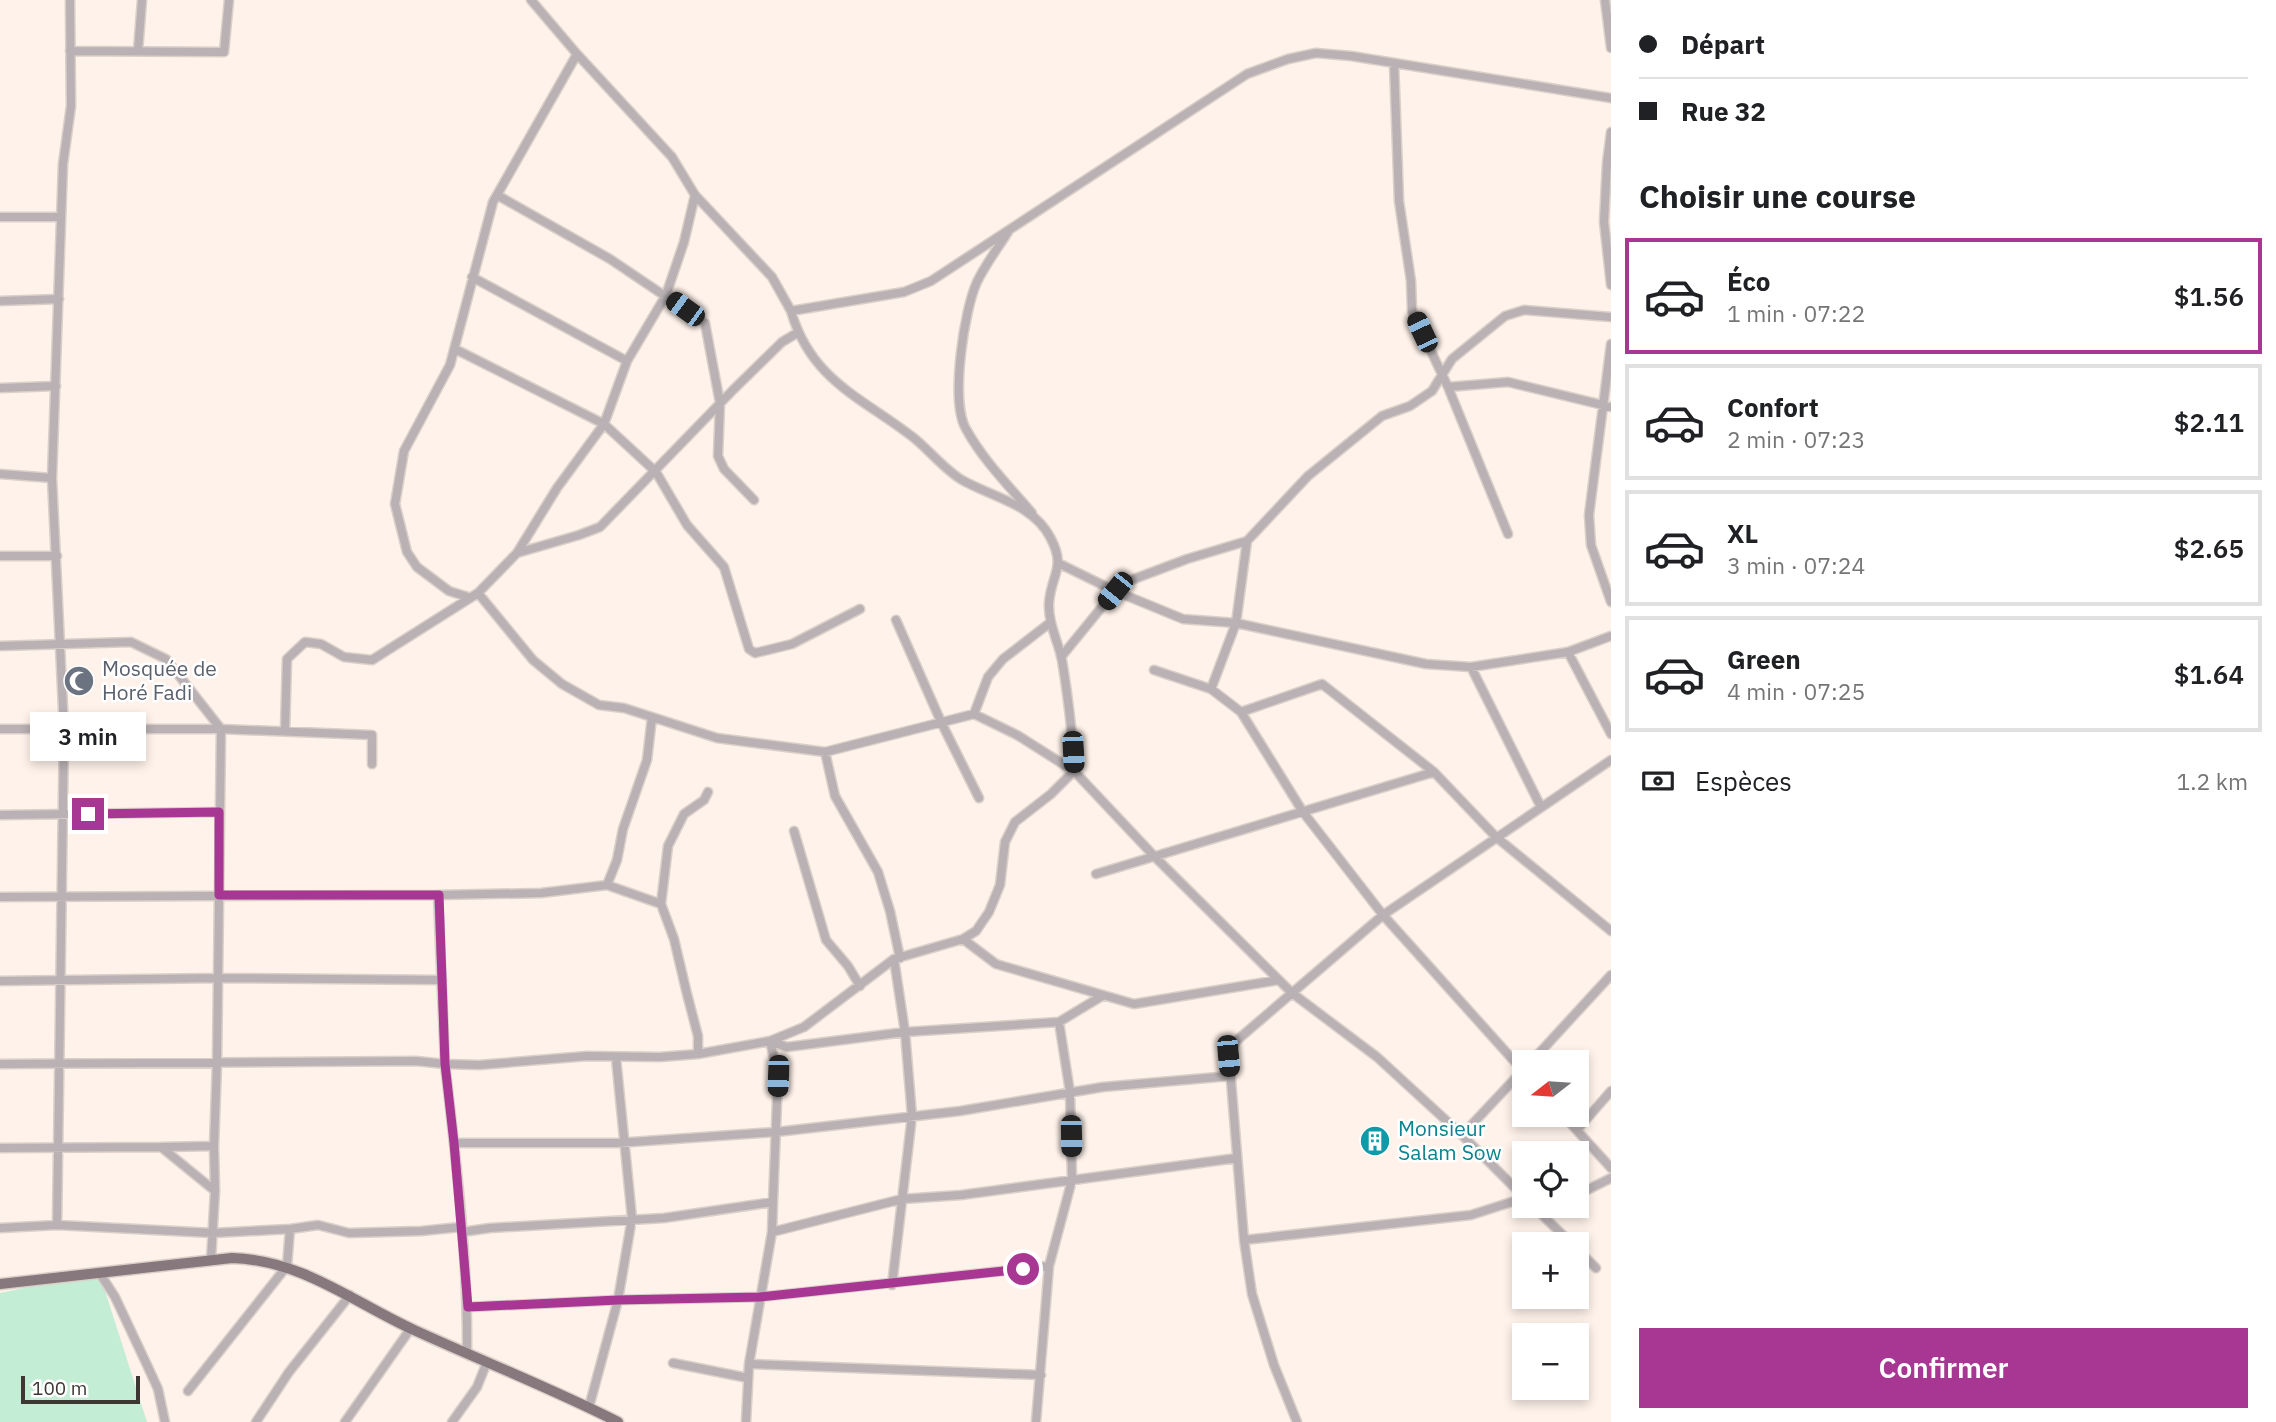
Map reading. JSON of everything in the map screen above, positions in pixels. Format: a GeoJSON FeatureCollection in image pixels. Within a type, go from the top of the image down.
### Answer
{"type":"FeatureCollection","features":[{"type":"Feature","properties":{"kind":"main road"},"geometry":{"type":"LineString","coordinates":[[0,1284],[211,1260],[250,1259],[287,1266],[350,1295],[411,1328],[618,1422]]}},
{"type":"Feature","properties":{"kind":"street"},"geometry":{"type":"LineString","coordinates":[[57,1225],[64,729],[52,478],[61,217],[71,106],[70,0]]}},
{"type":"Feature","properties":{"kind":"street"},"geometry":{"type":"LineString","coordinates":[[138,51],[142,0]]}},
{"type":"Feature","properties":{"kind":"street"},"geometry":{"type":"LineString","coordinates":[[71,51],[224,52],[229,0]]}},
{"type":"Feature","properties":{"kind":"street"},"geometry":{"type":"LineString","coordinates":[[531,0],[672,157],[695,195],[772,277],[791,311],[797,333],[810,354],[842,389],[913,437],[961,479],[1008,500],[1038,519]]}},
{"type":"Feature","properties":{"kind":"street"},"geometry":{"type":"LineString","coordinates":[[1605,0],[1611,46]]}},
{"type":"Feature","properties":{"kind":"street"},"geometry":{"type":"LineString","coordinates":[[468,597],[449,591],[417,567],[407,552],[395,504],[404,452],[450,365],[494,202],[577,54]]}},
{"type":"Feature","properties":{"kind":"street"},"geometry":{"type":"LineString","coordinates":[[791,311],[904,292],[931,281],[1247,74],[1288,59],[1316,54],[1351,55],[1611,98]]}},
{"type":"Feature","properties":{"kind":"street"},"geometry":{"type":"LineString","coordinates":[[1394,63],[1399,201],[1411,281],[1412,311],[1448,387],[1508,534]]}},
{"type":"Feature","properties":{"kind":"street"},"geometry":{"type":"LineString","coordinates":[[1611,132],[1604,222],[1611,285]]}},
{"type":"Feature","properties":{"kind":"street"},"geometry":{"type":"LineString","coordinates":[[498,195],[610,259],[705,323],[720,403],[718,456],[724,469],[754,500]]}},
{"type":"Feature","properties":{"kind":"street"},"geometry":{"type":"LineString","coordinates":[[285,730],[287,659],[304,642],[321,644],[344,657],[372,660],[478,593],[517,553],[557,488],[604,424],[626,361],[666,295],[684,242],[695,195]]}},
{"type":"Feature","properties":{"kind":"street"},"geometry":{"type":"LineString","coordinates":[[0,217],[61,217]]}},
{"type":"Feature","properties":{"kind":"street"},"geometry":{"type":"LineString","coordinates":[[0,1064],[416,1061],[479,1065],[587,1056],[616,1058],[698,1054],[771,1041],[804,1027],[897,959],[963,939],[976,931],[989,912],[1000,885],[1005,842],[1015,822],[1051,794],[1074,771],[1073,734],[1061,657],[1049,605],[1060,564],[1050,537],[1038,519],[984,456],[964,426],[959,387],[966,314],[977,282],[1010,229]]}},
{"type":"Feature","properties":{"kind":"street"},"geometry":{"type":"LineString","coordinates":[[472,277],[626,361]]}},
{"type":"Feature","properties":{"kind":"street"},"geometry":{"type":"LineString","coordinates":[[0,302],[59,299]]}},
{"type":"Feature","properties":{"kind":"street"},"geometry":{"type":"LineString","coordinates":[[1061,657],[1115,591],[1126,582],[1187,559],[1247,541],[1308,476],[1381,416],[1410,405],[1432,391],[1452,359],[1505,316],[1524,310],[1611,317]]}},
{"type":"Feature","properties":{"kind":"street"},"geometry":{"type":"LineString","coordinates":[[517,553],[579,536],[600,527],[720,403],[782,342],[797,333]]}},
{"type":"Feature","properties":{"kind":"street"},"geometry":{"type":"LineString","coordinates":[[1611,344],[1607,406],[1589,515],[1591,545],[1611,602]]}},
{"type":"Feature","properties":{"kind":"street"},"geometry":{"type":"LineString","coordinates":[[455,349],[604,424],[656,472],[687,525],[724,567],[749,649],[755,653],[792,644],[860,609]]}},
{"type":"Feature","properties":{"kind":"street"},"geometry":{"type":"LineString","coordinates":[[1448,387],[1508,382],[1607,406]]}},
{"type":"Feature","properties":{"kind":"street"},"geometry":{"type":"LineString","coordinates":[[0,388],[56,386]]}},
{"type":"Feature","properties":{"kind":"street"},"geometry":{"type":"LineString","coordinates":[[0,474],[52,478]]}},
{"type":"Feature","properties":{"kind":"street"},"geometry":{"type":"LineString","coordinates":[[1211,689],[1236,623],[1247,541]]}},
{"type":"Feature","properties":{"kind":"street"},"geometry":{"type":"LineString","coordinates":[[0,556],[57,556]]}},
{"type":"Feature","properties":{"kind":"street"},"geometry":{"type":"LineString","coordinates":[[1060,564],[1115,591],[1183,619],[1236,623],[1426,664],[1471,667],[1567,652],[1611,636]]}},
{"type":"Feature","properties":{"kind":"street"},"geometry":{"type":"LineString","coordinates":[[478,593],[533,660],[562,684],[599,705],[624,708],[718,738],[825,752],[974,714],[1017,735],[1074,771],[1292,993],[1377,1058],[1462,1135],[1512,1185]]}},
{"type":"Feature","properties":{"kind":"street"},"geometry":{"type":"LineString","coordinates":[[896,620],[942,724],[979,798]]}},
{"type":"Feature","properties":{"kind":"street"},"geometry":{"type":"LineString","coordinates":[[974,714],[988,677],[1003,660],[1051,622]]}},
{"type":"Feature","properties":{"kind":"street"},"geometry":{"type":"LineString","coordinates":[[0,646],[131,642],[166,659],[221,729],[215,1191],[211,1260]]}},
{"type":"Feature","properties":{"kind":"street"},"geometry":{"type":"LineString","coordinates":[[1567,652],[1611,734]]}},
{"type":"Feature","properties":{"kind":"street"},"geometry":{"type":"LineString","coordinates":[[1471,667],[1541,807]]}},
{"type":"Feature","properties":{"kind":"street"},"geometry":{"type":"LineString","coordinates":[[1154,670],[1211,689],[1241,712],[1303,812],[1382,915],[1512,1058]]}},
{"type":"Feature","properties":{"kind":"street"},"geometry":{"type":"LineString","coordinates":[[1241,712],[1322,684],[1434,772],[1496,837],[1611,931]]}},
{"type":"Feature","properties":{"kind":"street"},"geometry":{"type":"LineString","coordinates":[[607,885],[647,760],[652,717]]}},
{"type":"Feature","properties":{"kind":"street"},"geometry":{"type":"LineString","coordinates":[[0,729],[285,730],[372,735],[372,764]]}},
{"type":"Feature","properties":{"kind":"street"},"geometry":{"type":"LineString","coordinates":[[825,752],[835,796],[878,872],[890,911],[897,959],[912,1116],[892,1284]]}},
{"type":"Feature","properties":{"kind":"street"},"geometry":{"type":"LineString","coordinates":[[1297,1422],[1274,1365],[1252,1294],[1244,1240],[1228,1056],[1236,1041],[1382,915],[1611,760]]}},
{"type":"Feature","properties":{"kind":"street"},"geometry":{"type":"LineString","coordinates":[[1097,874],[1434,772]]}},
{"type":"Feature","properties":{"kind":"street"},"geometry":{"type":"LineString","coordinates":[[698,1054],[698,1036],[674,939],[661,904],[668,846],[684,814],[704,800],[708,792]]}},
{"type":"Feature","properties":{"kind":"street"},"geometry":{"type":"LineString","coordinates":[[0,815],[219,812]]}},
{"type":"Feature","properties":{"kind":"street"},"geometry":{"type":"LineString","coordinates":[[794,831],[827,940],[860,986]]}},
{"type":"Feature","properties":{"kind":"street"},"geometry":{"type":"LineString","coordinates":[[0,897],[541,893],[607,885],[661,904]]}},
{"type":"Feature","properties":{"kind":"street"},"geometry":{"type":"LineString","coordinates":[[439,895],[445,1064],[468,1307],[467,1353]]}},
{"type":"Feature","properties":{"kind":"street"},"geometry":{"type":"LineString","coordinates":[[963,939],[996,964],[1134,1004],[1279,980]]}},
{"type":"Feature","properties":{"kind":"street"},"geometry":{"type":"LineString","coordinates":[[1542,1050],[1611,975]]}},
{"type":"Feature","properties":{"kind":"street"},"geometry":{"type":"LineString","coordinates":[[0,981],[218,978],[442,980]]}},
{"type":"Feature","properties":{"kind":"street"},"geometry":{"type":"LineString","coordinates":[[771,1041],[787,1047],[905,1032],[1059,1022],[1102,996]]}},
{"type":"Feature","properties":{"kind":"street"},"geometry":{"type":"LineString","coordinates":[[1036,1422],[1049,1266],[1072,1180],[1070,1092],[1059,1022]]}},
{"type":"Feature","properties":{"kind":"street"},"geometry":{"type":"LineString","coordinates":[[746,1422],[749,1364],[772,1232],[778,1076],[771,1041]]}},
{"type":"Feature","properties":{"kind":"street"},"geometry":{"type":"LineString","coordinates":[[589,1407],[618,1300],[632,1218],[616,1058]]}},
{"type":"Feature","properties":{"kind":"street"},"geometry":{"type":"LineString","coordinates":[[454,1143],[625,1143],[776,1132],[912,1116],[1103,1087],[1230,1076]]}},
{"type":"Feature","properties":{"kind":"street"},"geometry":{"type":"LineString","coordinates":[[1462,1135],[1512,1083]]}},
{"type":"Feature","properties":{"kind":"street"},"geometry":{"type":"LineString","coordinates":[[1577,1130],[1611,1091]]}},
{"type":"Feature","properties":{"kind":"street"},"geometry":{"type":"LineString","coordinates":[[1574,1127],[1611,1168]]}},
{"type":"Feature","properties":{"kind":"street"},"geometry":{"type":"LineString","coordinates":[[0,1148],[214,1146]]}},
{"type":"Feature","properties":{"kind":"street"},"geometry":{"type":"LineString","coordinates":[[161,1147],[215,1191]]}},
{"type":"Feature","properties":{"kind":"street"},"geometry":{"type":"LineString","coordinates":[[772,1232],[902,1199],[961,1195],[1237,1158]]}},
{"type":"Feature","properties":{"kind":"street"},"geometry":{"type":"LineString","coordinates":[[1589,1189],[1611,1178]]}},
{"type":"Feature","properties":{"kind":"street"},"geometry":{"type":"LineString","coordinates":[[1244,1240],[1471,1215],[1512,1201]]}},
{"type":"Feature","properties":{"kind":"street"},"geometry":{"type":"LineString","coordinates":[[0,1228],[57,1225],[213,1233],[318,1225],[349,1233],[421,1231],[664,1218],[773,1202]]}},
{"type":"Feature","properties":{"kind":"street"},"geometry":{"type":"LineString","coordinates":[[1546,1218],[1560,1232]]}},
{"type":"Feature","properties":{"kind":"street"},"geometry":{"type":"LineString","coordinates":[[188,1391],[287,1266],[290,1229]]}},
{"type":"Feature","properties":{"kind":"street"},"geometry":{"type":"LineString","coordinates":[[1589,1261],[1596,1268]]}},
{"type":"Feature","properties":{"kind":"street"},"geometry":{"type":"LineString","coordinates":[[468,1307],[760,1297],[1049,1266]]}},
{"type":"Feature","properties":{"kind":"street"},"geometry":{"type":"LineString","coordinates":[[99,1272],[115,1297],[158,1389],[166,1422]]}},
{"type":"Feature","properties":{"kind":"street"},"geometry":{"type":"LineString","coordinates":[[256,1422],[289,1372],[350,1295]]}},
{"type":"Feature","properties":{"kind":"street"},"geometry":{"type":"LineString","coordinates":[[345,1422],[411,1328]]}},
{"type":"Feature","properties":{"kind":"street"},"geometry":{"type":"LineString","coordinates":[[452,1422],[477,1387],[487,1362]]}},
{"type":"Feature","properties":{"kind":"street"},"geometry":{"type":"LineString","coordinates":[[673,1363],[748,1378]]}},
{"type":"Feature","properties":{"kind":"street"},"geometry":{"type":"LineString","coordinates":[[749,1364],[1041,1375]]}},
{"type":"Feature","properties":{"kind":"green space"},"geometry":{"type":"Polygon","coordinates":[[[99,1272],[147,1422],[0,1422],[0,1293],[99,1272]]]}},
{"type":"Feature","properties":{"kind":"place","name":"Mosquée de Horé Fadi"},"geometry":{"type":"Point","coordinates":[79,681]}},
{"type":"Feature","properties":{"kind":"place","name":"Monsieur Salam Sow"},"geometry":{"type":"Point","coordinates":[1375,1141]}},
{"type":"Feature","properties":{"kind":"route"},"geometry":{"type":"LineString","coordinates":[[88,814],[219,812],[219,895],[439,895],[445,1064],[468,1307],[760,1297],[1023,1269]]}}]}
